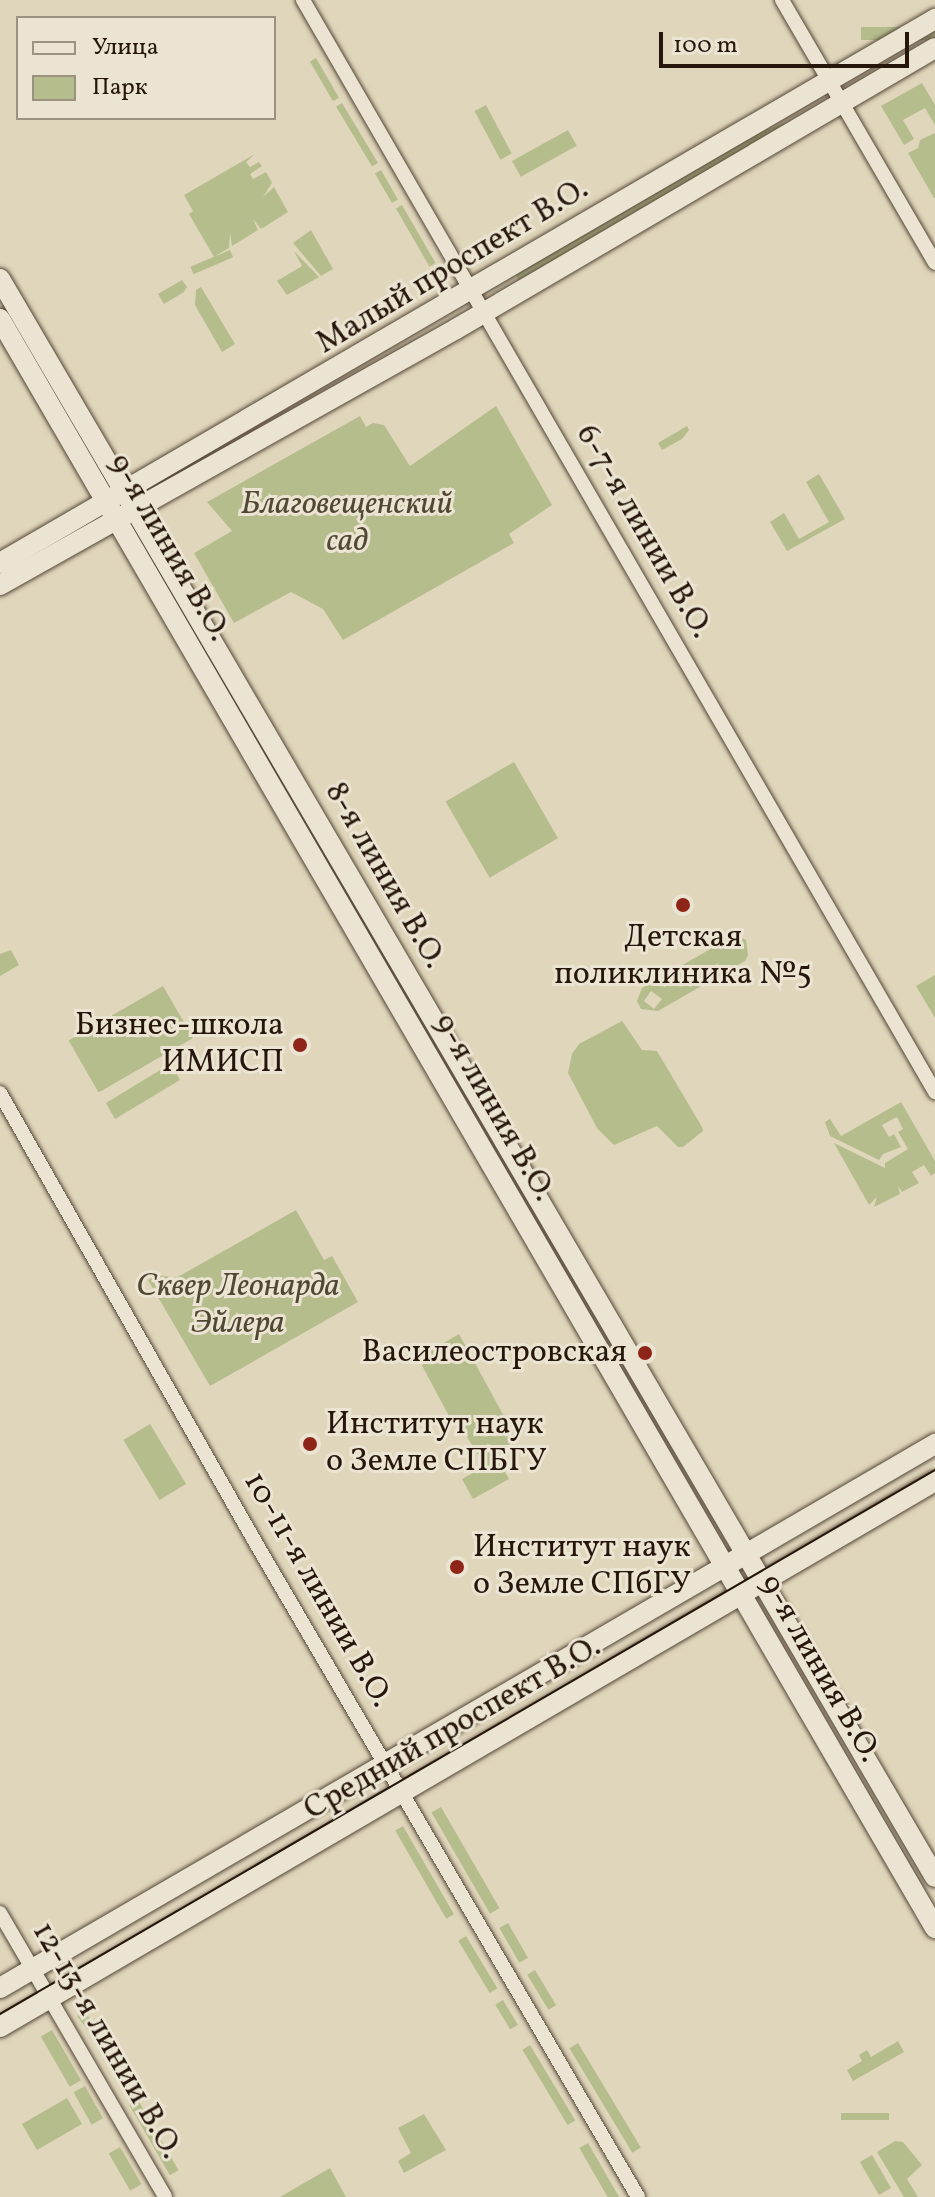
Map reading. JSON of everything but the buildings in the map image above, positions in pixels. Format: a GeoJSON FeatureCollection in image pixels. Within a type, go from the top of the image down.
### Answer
{"type":"FeatureCollection","features":[{"type":"Feature","properties":{"kind":"main road","name":"Малый проспект В.О."},"geometry":{"type":"LineString","coordinates":[[0,585],[472,290],[935,19]]}},
{"type":"Feature","properties":{"kind":"main road","name":"Малый проспект В.О."},"geometry":{"type":"LineString","coordinates":[[0,563],[121,507],[486,312],[935,48]]}},
{"type":"Feature","properties":{"kind":"main road","name":"8-я линия В.О."},"geometry":{"type":"LineString","coordinates":[[0,279],[121,507],[747,1555],[935,1877]]}},
{"type":"Feature","properties":{"kind":"main road","name":"9-я линия В.О."},"geometry":{"type":"LineString","coordinates":[[0,319],[121,507],[725,1567],[935,1928]]}},
{"type":"Feature","properties":{"kind":"main road","name":"Средний проспект В.О."},"geometry":{"type":"LineString","coordinates":[[0,1988],[935,1444]]}},
{"type":"Feature","properties":{"kind":"main road","name":"Средний проспект В.О."},"geometry":{"type":"LineString","coordinates":[[0,2027],[935,1481]]}},
{"type":"Feature","properties":{"kind":"street","name":"6-7-я линии В.О."},"geometry":{"type":"LineString","coordinates":[[303,0],[935,1092]]}},
{"type":"Feature","properties":{"kind":"street"},"geometry":{"type":"LineString","coordinates":[[782,0],[935,263]]}},
{"type":"Feature","properties":{"kind":"street","name":"10-11-я линии В.О."},"geometry":{"type":"LineString","coordinates":[[0,1093],[638,2197]]}},
{"type":"Feature","properties":{"kind":"street","name":"12-13-я линии В.О."},"geometry":{"type":"LineString","coordinates":[[0,1913],[165,2197]]}},
{"type":"Feature","properties":{"kind":"green space"},"geometry":{"type":"Polygon","coordinates":[[[861,27],[935,27],[935,40],[861,40],[861,27]]]}},
{"type":"Feature","properties":{"kind":"green space"},"geometry":{"type":"Polygon","coordinates":[[[316,58],[339,98],[333,101],[310,62],[316,58]]]}},
{"type":"Feature","properties":{"kind":"green space"},"geometry":{"type":"Polygon","coordinates":[[[922,83],[935,105],[935,125],[925,108],[903,120],[914,139],[904,145],[881,106],[922,83]]]}},
{"type":"Feature","properties":{"kind":"green space"},"geometry":{"type":"Polygon","coordinates":[[[342,103],[378,163],[372,167],[336,107],[342,103]]]}},
{"type":"Feature","properties":{"kind":"green space"},"geometry":{"type":"Polygon","coordinates":[[[486,105],[512,154],[500,160],[475,111],[486,105]]]}},
{"type":"Feature","properties":{"kind":"green space"},"geometry":{"type":"Polygon","coordinates":[[[796,119],[520,282],[514,272],[752,135],[796,119]]]}},
{"type":"Feature","properties":{"kind":"green space"},"geometry":{"type":"Polygon","coordinates":[[[568,130],[577,146],[521,177],[512,161],[568,130]]]}},
{"type":"Feature","properties":{"kind":"green space"},"geometry":{"type":"Polygon","coordinates":[[[935,133],[934,198],[908,153],[918,148],[920,140],[935,133]]]}},
{"type":"Feature","properties":{"kind":"green space"},"geometry":{"type":"Polygon","coordinates":[[[255,154],[246,162],[250,167],[259,162],[262,166],[250,174],[253,179],[266,172],[272,183],[263,197],[274,187],[288,212],[261,229],[253,219],[258,230],[232,246],[230,233],[229,248],[214,257],[189,214],[193,211],[184,195],[255,154]]]}},
{"type":"Feature","properties":{"kind":"green space"},"geometry":{"type":"Polygon","coordinates":[[[381,170],[398,199],[392,203],[375,174],[381,170]]]}},
{"type":"Feature","properties":{"kind":"green space"},"geometry":{"type":"Polygon","coordinates":[[[402,205],[436,263],[429,267],[396,209],[402,205]]]}},
{"type":"Feature","properties":{"kind":"green space"},"geometry":{"type":"Polygon","coordinates":[[[311,230],[333,269],[321,276],[293,243],[311,230]]]}},
{"type":"Feature","properties":{"kind":"green space"},"geometry":{"type":"Polygon","coordinates":[[[230,250],[233,257],[194,274],[190,267],[230,250]]]}},
{"type":"Feature","properties":{"kind":"green space"},"geometry":{"type":"Polygon","coordinates":[[[294,251],[319,277],[287,295],[277,281],[302,266],[294,251]]]}},
{"type":"Feature","properties":{"kind":"green space"},"geometry":{"type":"Polygon","coordinates":[[[182,280],[187,287],[184,292],[164,304],[158,294],[182,280]]]}},
{"type":"Feature","properties":{"kind":"green space"},"geometry":{"type":"Polygon","coordinates":[[[201,287],[235,344],[222,352],[195,305],[196,290],[201,287]]]}},
{"type":"Feature","properties":{"kind":"green space","name":"Благовещенский сад"},"geometry":{"type":"Polygon","coordinates":[[[496,406],[552,505],[509,534],[514,543],[343,640],[323,609],[291,592],[234,623],[194,553],[232,531],[207,502],[360,416],[366,427],[373,423],[384,425],[410,466],[496,406]]]}},
{"type":"Feature","properties":{"kind":"green space"},"geometry":{"type":"Polygon","coordinates":[[[687,426],[689,430],[682,439],[662,450],[658,443],[687,426]]]}},
{"type":"Feature","properties":{"kind":"green space"},"geometry":{"type":"Polygon","coordinates":[[[819,474],[845,519],[787,551],[770,522],[784,513],[799,539],[829,522],[806,482],[819,474]]]}},
{"type":"Feature","properties":{"kind":"green space"},"geometry":{"type":"Polygon","coordinates":[[[514,762],[558,838],[490,878],[446,802],[514,762]]]}},
{"type":"Feature","properties":{"kind":"green space"},"geometry":{"type":"Polygon","coordinates":[[[735,935],[746,940],[748,955],[745,961],[658,1011],[641,1009],[637,1001],[642,988],[735,935]],[[651,991],[644,1001],[654,1009],[662,999],[651,991]]]}},
{"type":"Feature","properties":{"kind":"green space"},"geometry":{"type":"Polygon","coordinates":[[[11,950],[19,965],[0,976],[0,954],[11,950]]]}},
{"type":"Feature","properties":{"kind":"green space"},"geometry":{"type":"Polygon","coordinates":[[[935,975],[935,1018],[916,986],[935,975]]]}},
{"type":"Feature","properties":{"kind":"green space"},"geometry":{"type":"Polygon","coordinates":[[[163,986],[193,1038],[99,1092],[69,1040],[163,986]]]}},
{"type":"Feature","properties":{"kind":"green space"},"geometry":{"type":"Polygon","coordinates":[[[622,1021],[642,1050],[657,1051],[702,1127],[703,1131],[683,1147],[678,1147],[657,1126],[614,1145],[597,1128],[568,1073],[572,1054],[579,1044],[622,1021]]]}},
{"type":"Feature","properties":{"kind":"green space"},"geometry":{"type":"Polygon","coordinates":[[[165,1067],[173,1067],[180,1080],[115,1119],[106,1103],[165,1067]]]}},
{"type":"Feature","properties":{"kind":"green space"},"geometry":{"type":"Polygon","coordinates":[[[901,1102],[935,1161],[935,1173],[931,1176],[924,1165],[912,1172],[919,1183],[902,1192],[898,1186],[900,1194],[874,1207],[877,1197],[869,1205],[834,1143],[885,1168],[885,1163],[908,1149],[898,1132],[903,1129],[897,1117],[882,1125],[889,1137],[894,1134],[901,1147],[883,1154],[879,1160],[830,1136],[825,1122],[830,1119],[841,1136],[901,1102]]]}},
{"type":"Feature","properties":{"kind":"green space","name":"Сквер Леонарда Эйлера"},"geometry":{"type":"Polygon","coordinates":[[[296,1210],[324,1260],[332,1256],[358,1302],[210,1386],[148,1280],[158,1275],[176,1278],[296,1210]]]}},
{"type":"Feature","properties":{"kind":"green space"},"geometry":{"type":"Polygon","coordinates":[[[459,1334],[512,1431],[509,1448],[495,1455],[509,1479],[473,1499],[462,1479],[485,1466],[454,1416],[450,1418],[418,1358],[459,1334]]]}},
{"type":"Feature","properties":{"kind":"green space"},"geometry":{"type":"Polygon","coordinates":[[[150,1424],[186,1484],[159,1500],[123,1440],[150,1424]]]}},
{"type":"Feature","properties":{"kind":"green space"},"geometry":{"type":"Polygon","coordinates":[[[441,1807],[500,1908],[490,1914],[431,1812],[441,1807]]]}},
{"type":"Feature","properties":{"kind":"green space"},"geometry":{"type":"Polygon","coordinates":[[[403,1826],[454,1914],[446,1919],[395,1830],[403,1826]]]}},
{"type":"Feature","properties":{"kind":"green space"},"geometry":{"type":"Polygon","coordinates":[[[508,1923],[528,1958],[519,1963],[499,1928],[508,1923]]]}},
{"type":"Feature","properties":{"kind":"green space"},"geometry":{"type":"Polygon","coordinates":[[[466,1936],[497,1988],[490,1993],[458,1941],[466,1936]]]}},
{"type":"Feature","properties":{"kind":"green space"},"geometry":{"type":"Polygon","coordinates":[[[535,1970],[556,2005],[548,2010],[527,1975],[535,1970]]]}},
{"type":"Feature","properties":{"kind":"green space"},"geometry":{"type":"Polygon","coordinates":[[[503,2000],[518,2025],[510,2029],[495,2005],[503,2000]]]}},
{"type":"Feature","properties":{"kind":"green space"},"geometry":{"type":"Polygon","coordinates":[[[85,2011],[100,2035],[94,2038],[77,2016],[85,2011]]]}},
{"type":"Feature","properties":{"kind":"green space"},"geometry":{"type":"Polygon","coordinates":[[[52,2030],[81,2080],[70,2087],[41,2036],[52,2030]]]}},
{"type":"Feature","properties":{"kind":"green space"},"geometry":{"type":"Polygon","coordinates":[[[898,2041],[904,2052],[853,2081],[847,2070],[862,2061],[859,2055],[867,2050],[871,2057],[898,2041]]]}},
{"type":"Feature","properties":{"kind":"green space"},"geometry":{"type":"Polygon","coordinates":[[[578,2043],[641,2148],[632,2153],[569,2048],[578,2043]]]}},
{"type":"Feature","properties":{"kind":"green space"},"geometry":{"type":"Polygon","coordinates":[[[530,2045],[575,2120],[568,2125],[522,2050],[530,2045]]]}},
{"type":"Feature","properties":{"kind":"green space"},"geometry":{"type":"Polygon","coordinates":[[[85,2086],[103,2118],[92,2125],[74,2092],[85,2086]]]}},
{"type":"Feature","properties":{"kind":"green space"},"geometry":{"type":"Polygon","coordinates":[[[67,2098],[82,2124],[37,2150],[22,2124],[67,2098]]]}},
{"type":"Feature","properties":{"kind":"green space"},"geometry":{"type":"Polygon","coordinates":[[[138,2100],[178,2170],[170,2175],[129,2105],[138,2100]]]}},
{"type":"Feature","properties":{"kind":"green space"},"geometry":{"type":"Polygon","coordinates":[[[841,2113],[889,2113],[889,2120],[841,2120],[841,2113]]]}},
{"type":"Feature","properties":{"kind":"green space"},"geometry":{"type":"Polygon","coordinates":[[[424,2114],[446,2150],[404,2173],[398,2161],[411,2153],[398,2128],[424,2114]]]}},
{"type":"Feature","properties":{"kind":"green space"},"geometry":{"type":"Polygon","coordinates":[[[895,2141],[903,2142],[922,2165],[907,2179],[918,2197],[904,2197],[877,2152],[895,2141]]]}},
{"type":"Feature","properties":{"kind":"green space"},"geometry":{"type":"Polygon","coordinates":[[[588,2143],[619,2197],[608,2197],[579,2148],[588,2143]]]}},
{"type":"Feature","properties":{"kind":"green space"},"geometry":{"type":"Polygon","coordinates":[[[120,2147],[142,2184],[130,2191],[109,2154],[120,2147]]]}},
{"type":"Feature","properties":{"kind":"green space"},"geometry":{"type":"Polygon","coordinates":[[[872,2155],[891,2188],[879,2195],[860,2162],[872,2155]]]}},
{"type":"Feature","properties":{"kind":"green space"},"geometry":{"type":"Polygon","coordinates":[[[330,2168],[346,2197],[280,2197],[330,2168]]]}},
{"type":"Feature","properties":{"kind":"tram line"},"geometry":{"type":"LineString","coordinates":[[0,2014],[935,1470]]}},
{"type":"Feature","properties":{"kind":"place","name":"Детская поликлиника №5"},"geometry":{"type":"Point","coordinates":[683,905]}},
{"type":"Feature","properties":{"kind":"place","name":"Бизнес-школа ИМИСП"},"geometry":{"type":"Point","coordinates":[300,1045]}},
{"type":"Feature","properties":{"kind":"place","name":"Василеостровская"},"geometry":{"type":"Point","coordinates":[645,1353]}},
{"type":"Feature","properties":{"kind":"place","name":"Институт наук о Земле СПБГУ"},"geometry":{"type":"Point","coordinates":[310,1444]}},
{"type":"Feature","properties":{"kind":"place","name":"Институт наук о Земле СПбГУ"},"geometry":{"type":"Point","coordinates":[457,1567]}}]}
